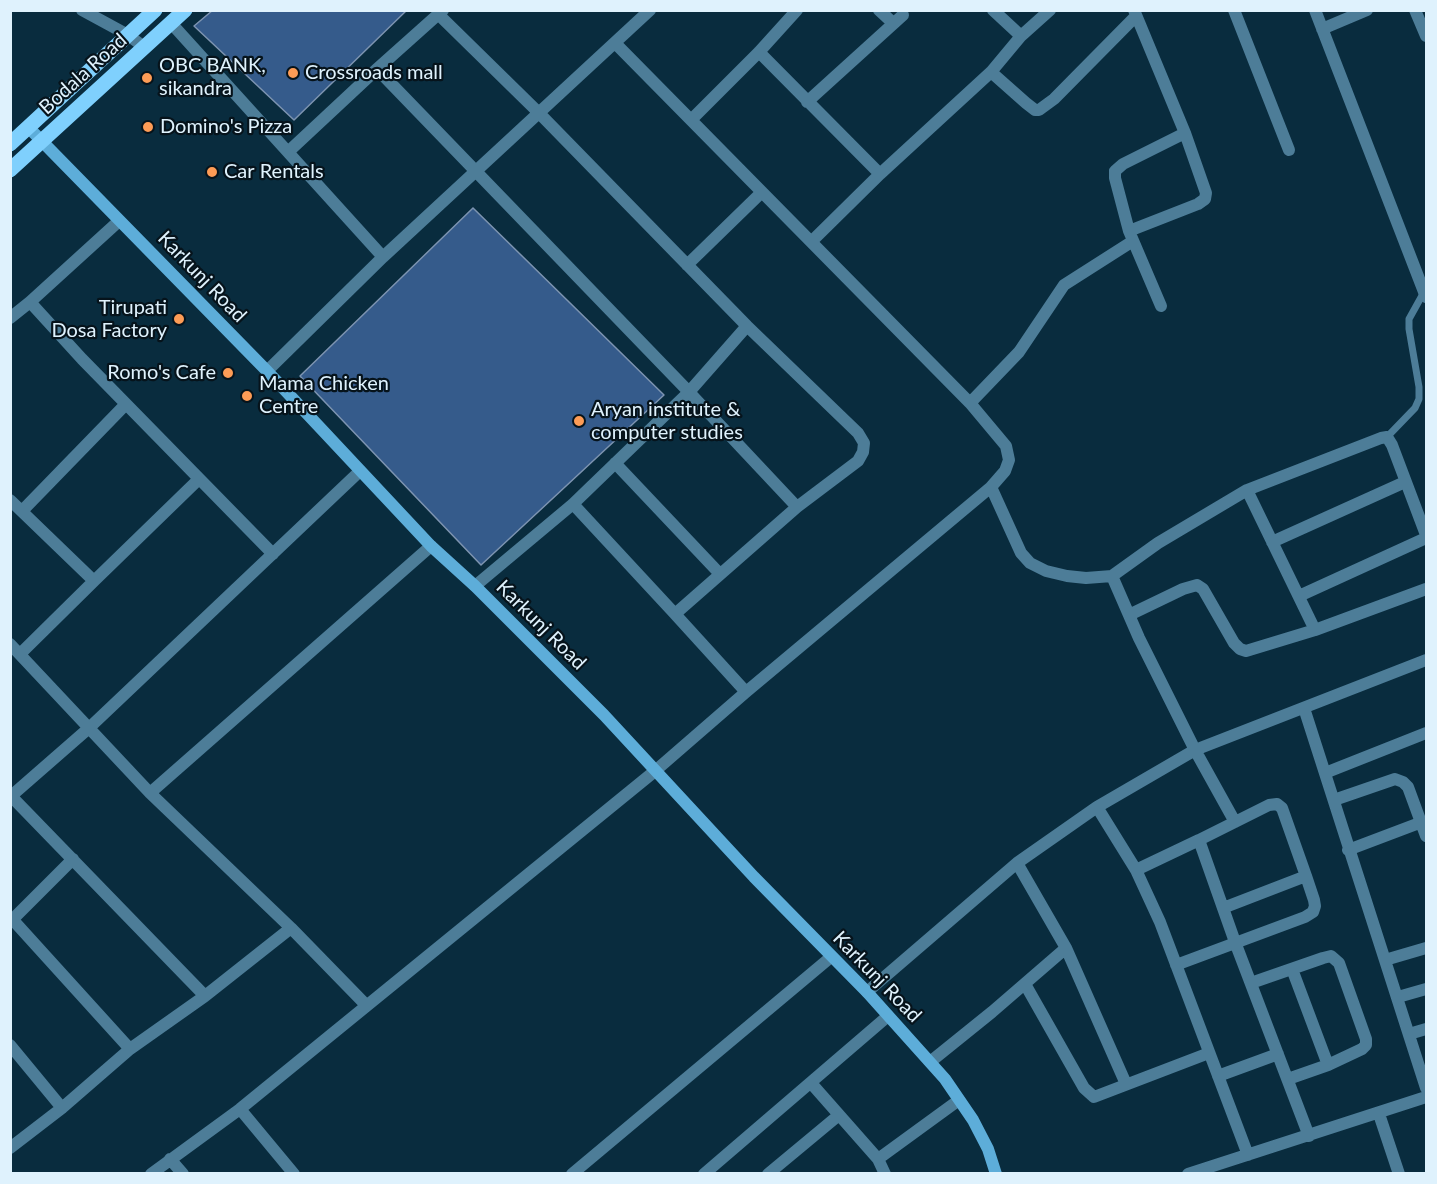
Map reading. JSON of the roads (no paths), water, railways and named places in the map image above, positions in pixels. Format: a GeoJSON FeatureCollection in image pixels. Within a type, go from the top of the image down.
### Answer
{"type":"FeatureCollection","features":[{"type":"Feature","properties":{"kind":"main road","name":"Bodala Road"},"geometry":{"type":"LineString","coordinates":[[10,144],[155,10]]}},
{"type":"Feature","properties":{"kind":"main road","name":"Bodala Road"},"geometry":{"type":"LineString","coordinates":[[10,170],[184,10]]}},
{"type":"Feature","properties":{"kind":"street"},"geometry":{"type":"LineString","coordinates":[[82,10],[128,35],[144,47]]}},
{"type":"Feature","properties":{"kind":"street"},"geometry":{"type":"LineString","coordinates":[[267,371],[383,257],[650,10]]}},
{"type":"Feature","properties":{"kind":"street"},"geometry":{"type":"LineString","coordinates":[[692,119],[759,52],[796,10]]}},
{"type":"Feature","properties":{"kind":"street"},"geometry":{"type":"LineString","coordinates":[[879,10],[892,23]]}},
{"type":"Feature","properties":{"kind":"street"},"geometry":{"type":"LineString","coordinates":[[993,10],[1021,36]]}},
{"type":"Feature","properties":{"kind":"street"},"geometry":{"type":"LineString","coordinates":[[812,241],[880,174],[991,72],[1021,36],[1050,10]]}},
{"type":"Feature","properties":{"kind":"street"},"geometry":{"type":"LineString","coordinates":[[1234,10],[1289,150]]}},
{"type":"Feature","properties":{"kind":"street"},"geometry":{"type":"LineString","coordinates":[[1315,10],[1425,294]]}},
{"type":"Feature","properties":{"kind":"street"},"geometry":{"type":"LineString","coordinates":[[1322,29],[1367,10]]}},
{"type":"Feature","properties":{"kind":"street"},"geometry":{"type":"LineString","coordinates":[[1415,10],[1426,36]]}},
{"type":"Feature","properties":{"kind":"street"},"geometry":{"type":"LineString","coordinates":[[288,152],[440,12],[747,326],[858,433],[864,443],[863,452],[858,461],[797,507],[675,614]]}},
{"type":"Feature","properties":{"kind":"street"},"geometry":{"type":"LineString","coordinates":[[970,403],[1019,352],[1064,285],[1131,236],[1205,199],[1204,186],[1185,133],[1135,13],[1054,99],[1039,110],[1035,110],[1026,103],[991,72]]}},
{"type":"Feature","properties":{"kind":"street"},"geometry":{"type":"LineString","coordinates":[[807,102],[903,15]]}},
{"type":"Feature","properties":{"kind":"street"},"geometry":{"type":"LineString","coordinates":[[171,23],[383,257]]}},
{"type":"Feature","properties":{"kind":"street"},"geometry":{"type":"LineString","coordinates":[[151,1173],[240,1108],[655,771],[991,487],[1005,471],[1009,460],[1006,446],[970,403],[615,43]]}},
{"type":"Feature","properties":{"kind":"street"},"geometry":{"type":"LineString","coordinates":[[759,52],[880,174]]}},
{"type":"Feature","properties":{"kind":"street"},"geometry":{"type":"LineString","coordinates":[[377,69],[797,507]]}},
{"type":"Feature","properties":{"kind":"street","name":"Karkunj Road"},"geometry":{"type":"LineString","coordinates":[[28,127],[267,371],[431,546],[475,586],[604,715],[831,957],[867,992],[945,1079],[973,1120],[988,1149],[996,1173]]}},
{"type":"Feature","properties":{"kind":"street"},"geometry":{"type":"LineString","coordinates":[[1161,306],[1131,236],[1115,171],[1123,164],[1185,133]]}},
{"type":"Feature","properties":{"kind":"street"},"geometry":{"type":"LineString","coordinates":[[687,265],[762,192]]}},
{"type":"Feature","properties":{"kind":"street"},"geometry":{"type":"LineString","coordinates":[[10,318],[119,221]]}},
{"type":"Feature","properties":{"kind":"street"},"geometry":{"type":"LineString","coordinates":[[30,302],[273,554]]}},
{"type":"Feature","properties":{"kind":"street"},"geometry":{"type":"LineString","coordinates":[[475,586],[573,504],[689,392],[747,326]]}},
{"type":"Feature","properties":{"kind":"street"},"geometry":{"type":"LineString","coordinates":[[22,511],[126,404]]}},
{"type":"Feature","properties":{"kind":"street"},"geometry":{"type":"LineString","coordinates":[[991,487],[1021,553],[1030,563],[1066,576],[1086,578],[1112,576],[1158,543],[1247,490],[1381,438],[1387,438],[1392,445],[1426,536],[1299,596]]}},
{"type":"Feature","properties":{"kind":"street"},"geometry":{"type":"LineString","coordinates":[[615,463],[720,574]]}},
{"type":"Feature","properties":{"kind":"street"},"geometry":{"type":"LineString","coordinates":[[204,996],[11,796],[89,728],[360,471]]}},
{"type":"Feature","properties":{"kind":"street"},"geometry":{"type":"LineString","coordinates":[[20,654],[199,479]]}},
{"type":"Feature","properties":{"kind":"street"},"geometry":{"type":"LineString","coordinates":[[1272,542],[1405,482]]}},
{"type":"Feature","properties":{"kind":"street"},"geometry":{"type":"LineString","coordinates":[[1247,490],[1315,630]]}},
{"type":"Feature","properties":{"kind":"street"},"geometry":{"type":"LineString","coordinates":[[10,500],[94,581]]}},
{"type":"Feature","properties":{"kind":"street"},"geometry":{"type":"LineString","coordinates":[[573,504],[746,692]]}},
{"type":"Feature","properties":{"kind":"street"},"geometry":{"type":"LineString","coordinates":[[150,793],[431,546]]}},
{"type":"Feature","properties":{"kind":"street"},"geometry":{"type":"LineString","coordinates":[[1112,576],[1195,750],[1235,822]]}},
{"type":"Feature","properties":{"kind":"street"},"geometry":{"type":"LineString","coordinates":[[1129,615],[1192,585],[1197,585],[1203,589],[1234,643],[1240,650],[1246,651],[1315,630],[1426,589]]}},
{"type":"Feature","properties":{"kind":"street"},"geometry":{"type":"LineString","coordinates":[[10,644],[150,793],[291,928],[366,1005]]}},
{"type":"Feature","properties":{"kind":"street"},"geometry":{"type":"LineString","coordinates":[[867,992],[1017,863],[1097,807],[1195,750],[1426,660]]}},
{"type":"Feature","properties":{"kind":"street"},"geometry":{"type":"LineString","coordinates":[[1304,708],[1426,1088]]}},
{"type":"Feature","properties":{"kind":"street"},"geometry":{"type":"LineString","coordinates":[[1325,773],[1426,733]]}},
{"type":"Feature","properties":{"kind":"street"},"geometry":{"type":"LineString","coordinates":[[1334,800],[1395,779],[1403,782],[1408,787],[1426,836]]}},
{"type":"Feature","properties":{"kind":"street"},"geometry":{"type":"LineString","coordinates":[[1136,870],[1269,805],[1277,804],[1282,808],[1314,900],[1315,906],[1312,912],[1305,917],[1176,965]]}},
{"type":"Feature","properties":{"kind":"street"},"geometry":{"type":"LineString","coordinates":[[1097,807],[1136,870],[1160,922],[1248,1155]]}},
{"type":"Feature","properties":{"kind":"street"},"geometry":{"type":"LineString","coordinates":[[1348,850],[1422,822]]}},
{"type":"Feature","properties":{"kind":"street"},"geometry":{"type":"LineString","coordinates":[[1199,840],[1309,1136]]}},
{"type":"Feature","properties":{"kind":"street"},"geometry":{"type":"LineString","coordinates":[[73,859],[12,921],[130,1049]]}},
{"type":"Feature","properties":{"kind":"street"},"geometry":{"type":"LineString","coordinates":[[1017,863],[1066,948],[1126,1084]]}},
{"type":"Feature","properties":{"kind":"street"},"geometry":{"type":"LineString","coordinates":[[1223,908],[1306,876]]}},
{"type":"Feature","properties":{"kind":"street"},"geometry":{"type":"LineString","coordinates":[[10,1148],[62,1108],[130,1049],[204,996],[291,928]]}},
{"type":"Feature","properties":{"kind":"street"},"geometry":{"type":"LineString","coordinates":[[930,1062],[1066,948]]}},
{"type":"Feature","properties":{"kind":"street"},"geometry":{"type":"LineString","coordinates":[[1385,960],[1426,948]]}},
{"type":"Feature","properties":{"kind":"street"},"geometry":{"type":"LineString","coordinates":[[1251,983],[1331,956],[1339,963],[1366,1039],[1366,1045],[1362,1050],[1328,1065],[1288,1079]]}},
{"type":"Feature","properties":{"kind":"street"},"geometry":{"type":"LineString","coordinates":[[572,1173],[831,957]]}},
{"type":"Feature","properties":{"kind":"street"},"geometry":{"type":"LineString","coordinates":[[1292,969],[1328,1065]]}},
{"type":"Feature","properties":{"kind":"street"},"geometry":{"type":"LineString","coordinates":[[1025,984],[1089,1095],[1094,1097],[1209,1053]]}},
{"type":"Feature","properties":{"kind":"street"},"geometry":{"type":"LineString","coordinates":[[1398,997],[1426,989]]}},
{"type":"Feature","properties":{"kind":"street"},"geometry":{"type":"LineString","coordinates":[[704,1173],[888,1016]]}},
{"type":"Feature","properties":{"kind":"street"},"geometry":{"type":"LineString","coordinates":[[1409,1034],[1426,1029]]}},
{"type":"Feature","properties":{"kind":"street"},"geometry":{"type":"LineString","coordinates":[[10,1045],[62,1108]]}},
{"type":"Feature","properties":{"kind":"street"},"geometry":{"type":"LineString","coordinates":[[1218,1076],[1278,1054]]}},
{"type":"Feature","properties":{"kind":"street"},"geometry":{"type":"LineString","coordinates":[[811,1083],[878,1159],[885,1173]]}},
{"type":"Feature","properties":{"kind":"street"},"geometry":{"type":"LineString","coordinates":[[1188,1173],[1379,1114],[1426,1097]]}},
{"type":"Feature","properties":{"kind":"street"},"geometry":{"type":"LineString","coordinates":[[878,1159],[959,1100]]}},
{"type":"Feature","properties":{"kind":"street"},"geometry":{"type":"LineString","coordinates":[[240,1108],[294,1173]]}},
{"type":"Feature","properties":{"kind":"street"},"geometry":{"type":"LineString","coordinates":[[1379,1114],[1399,1173]]}},
{"type":"Feature","properties":{"kind":"street"},"geometry":{"type":"LineString","coordinates":[[768,1173],[839,1115]]}},
{"type":"Feature","properties":{"kind":"street"},"geometry":{"type":"LineString","coordinates":[[170,1159],[183,1173]]}},
{"type":"Feature","properties":{"kind":"lane"},"geometry":{"type":"LineString","coordinates":[[1387,438],[1415,408],[1419,399],[1409,319],[1425,294]]}},
{"type":"Feature","properties":{"kind":"place","name":"Crossroads mall"},"geometry":{"type":"Point","coordinates":[293,73]}},
{"type":"Feature","properties":{"kind":"place","name":"OBC BANK, sikandra"},"geometry":{"type":"Point","coordinates":[147,78]}},
{"type":"Feature","properties":{"kind":"place","name":"Domino's Pizza"},"geometry":{"type":"Point","coordinates":[148,127]}},
{"type":"Feature","properties":{"kind":"place","name":"Car Rentals"},"geometry":{"type":"Point","coordinates":[212,172]}},
{"type":"Feature","properties":{"kind":"place","name":"Tirupati Dosa Factory"},"geometry":{"type":"Point","coordinates":[179,319]}},
{"type":"Feature","properties":{"kind":"place","name":"Romo's Cafe"},"geometry":{"type":"Point","coordinates":[228,373]}},
{"type":"Feature","properties":{"kind":"place","name":"Mama Chicken Centre"},"geometry":{"type":"Point","coordinates":[247,396]}},
{"type":"Feature","properties":{"kind":"place","name":"Aryan institute & computer studies"},"geometry":{"type":"Point","coordinates":[579,421]}}]}
